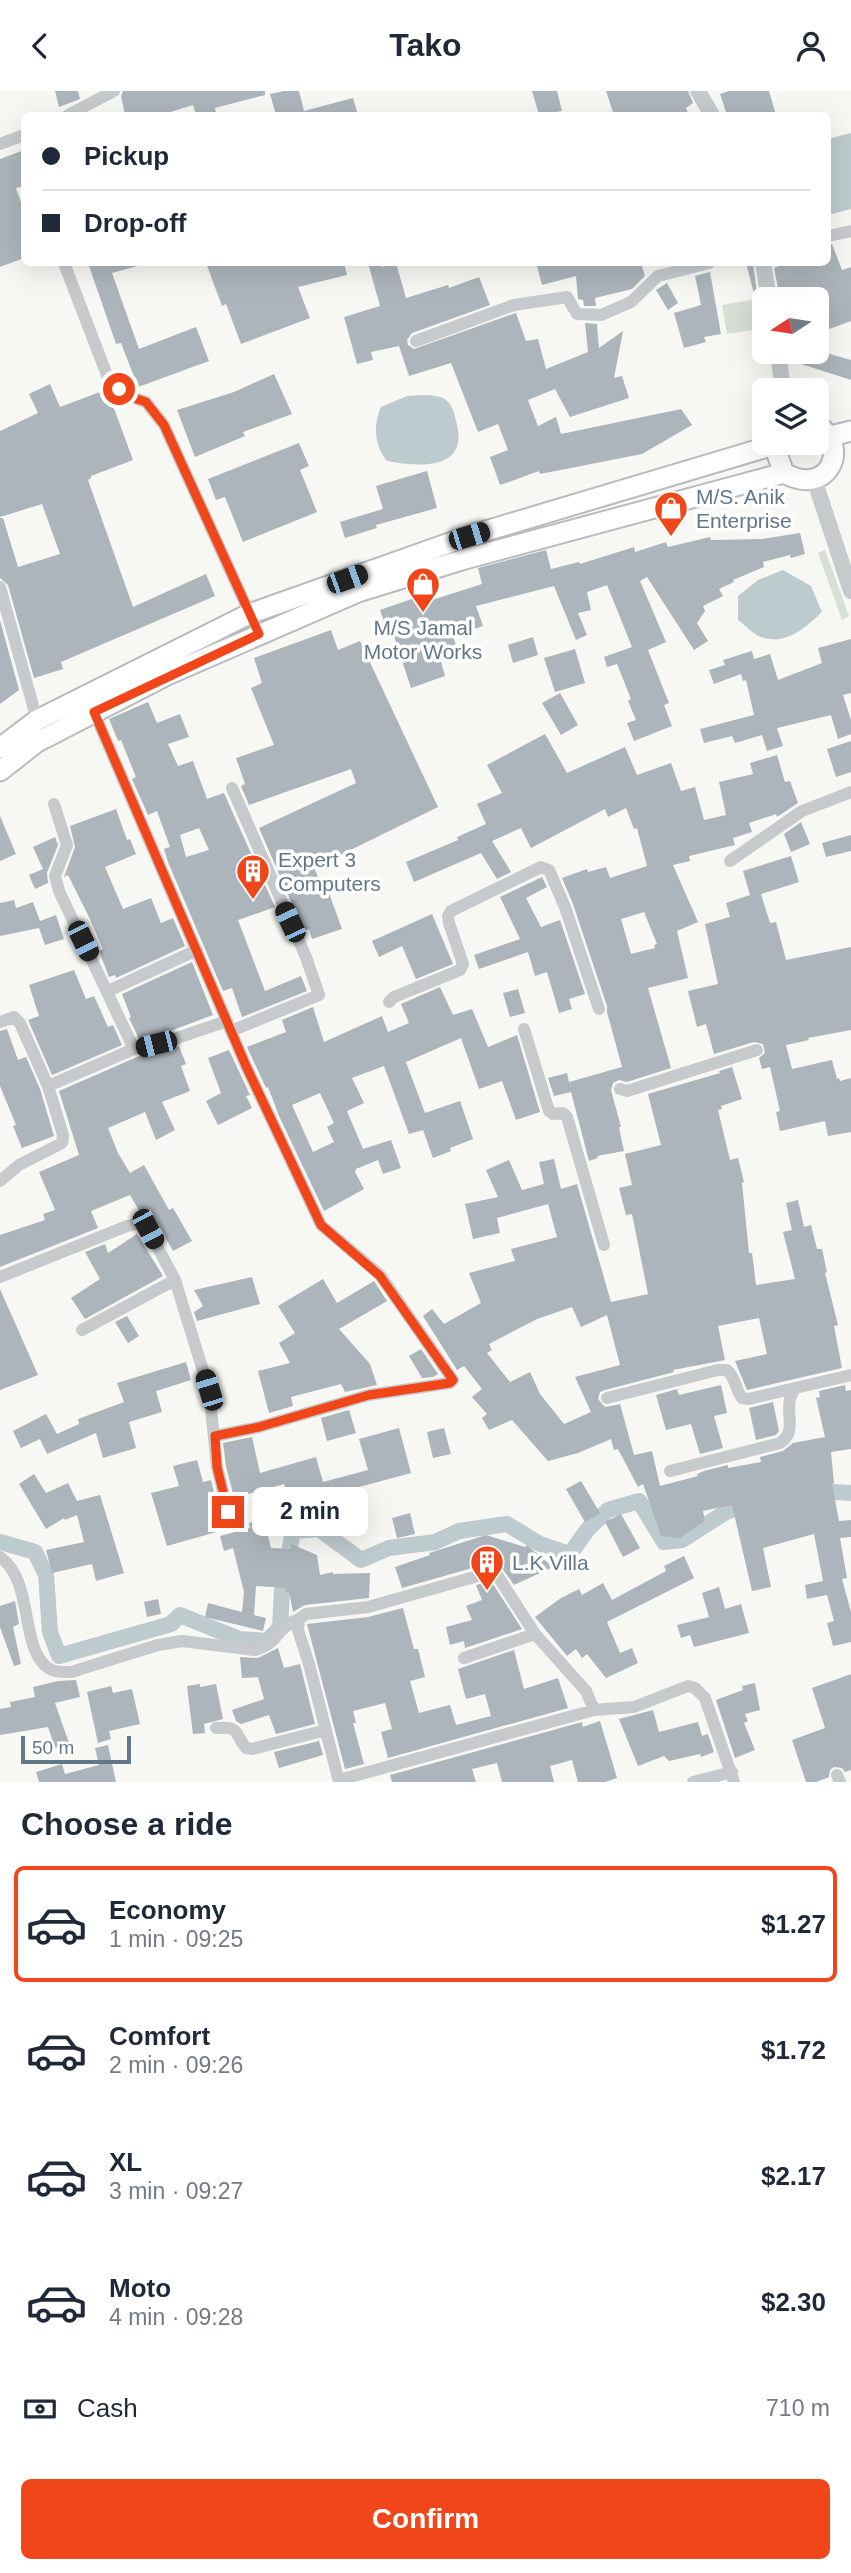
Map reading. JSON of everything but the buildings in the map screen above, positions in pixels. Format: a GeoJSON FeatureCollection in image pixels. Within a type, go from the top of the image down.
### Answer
{"type":"FeatureCollection","features":[{"type":"Feature","properties":{"kind":"highway"},"geometry":{"type":"LineString","coordinates":[[829,430],[851,431]]}},
{"type":"Feature","properties":{"kind":"highway"},"geometry":{"type":"LineString","coordinates":[[0,771],[37,742],[94,712],[259,634],[358,592],[425,571],[784,473],[801,480],[814,479],[842,461],[829,441]]}},
{"type":"Feature","properties":{"kind":"highway"},"geometry":{"type":"LineString","coordinates":[[0,748],[37,719],[249,614],[469,536],[752,451]]}},
{"type":"Feature","properties":{"kind":"highway"},"geometry":{"type":"LineString","coordinates":[[777,455],[784,473]]}},
{"type":"Feature","properties":{"kind":"street"},"geometry":{"type":"LineString","coordinates":[[74,112],[114,91]]}},
{"type":"Feature","properties":{"kind":"street"},"geometry":{"type":"LineString","coordinates":[[698,91],[710,112]]}},
{"type":"Feature","properties":{"kind":"street"},"geometry":{"type":"LineString","coordinates":[[0,144],[21,136]]}},
{"type":"Feature","properties":{"kind":"street"},"geometry":{"type":"LineString","coordinates":[[831,235],[851,231]]}},
{"type":"Feature","properties":{"kind":"street"},"geometry":{"type":"LineString","coordinates":[[65,266],[110,383],[128,396],[146,402],[164,425],[259,634]]}},
{"type":"Feature","properties":{"kind":"street"},"geometry":{"type":"LineString","coordinates":[[416,341],[514,306],[567,297],[577,314],[601,316],[631,302],[657,276],[697,266]]}},
{"type":"Feature","properties":{"kind":"street"},"geometry":{"type":"LineString","coordinates":[[764,266],[767,287]]}},
{"type":"Feature","properties":{"kind":"street"},"geometry":{"type":"LineString","coordinates":[[814,479],[851,591]]}},
{"type":"Feature","properties":{"kind":"street"},"geometry":{"type":"LineString","coordinates":[[0,587],[37,719]]}},
{"type":"Feature","properties":{"kind":"street"},"geometry":{"type":"LineString","coordinates":[[94,712],[229,1026],[321,1225],[380,1276],[453,1380],[450,1383],[369,1395],[259,1427],[215,1436]]}},
{"type":"Feature","properties":{"kind":"street"},"geometry":{"type":"LineString","coordinates":[[48,1086],[134,1049],[229,1026],[319,995],[306,957],[232,788]]}},
{"type":"Feature","properties":{"kind":"street"},"geometry":{"type":"LineString","coordinates":[[730,861],[802,811],[851,792]]}},
{"type":"Feature","properties":{"kind":"street"},"geometry":{"type":"LineString","coordinates":[[54,804],[67,845],[55,876],[59,891],[134,1049]]}},
{"type":"Feature","properties":{"kind":"street"},"geometry":{"type":"LineString","coordinates":[[388,1002],[394,997],[460,970],[463,964],[448,916],[452,911],[541,867],[549,870],[565,907],[599,1009]]}},
{"type":"Feature","properties":{"kind":"street"},"geometry":{"type":"LineString","coordinates":[[108,991],[197,950]]}},
{"type":"Feature","properties":{"kind":"street"},"geometry":{"type":"LineString","coordinates":[[0,1021],[14,1017],[20,1023],[48,1086],[63,1135],[62,1143],[19,1165],[0,1181]]}},
{"type":"Feature","properties":{"kind":"street"},"geometry":{"type":"LineString","coordinates":[[524,1029],[549,1111],[553,1114],[563,1113],[567,1117],[604,1245]]}},
{"type":"Feature","properties":{"kind":"street"},"geometry":{"type":"LineString","coordinates":[[620,1089],[627,1091],[757,1050]]}},
{"type":"Feature","properties":{"kind":"street"},"geometry":{"type":"LineString","coordinates":[[0,1277],[101,1235],[139,1223],[148,1229],[175,1280],[209,1390],[217,1467],[228,1512]]}},
{"type":"Feature","properties":{"kind":"street"},"geometry":{"type":"LineString","coordinates":[[82,1330],[175,1280]]}},
{"type":"Feature","properties":{"kind":"street"},"geometry":{"type":"LineString","coordinates":[[607,1398],[718,1370],[727,1370],[733,1375],[737,1391],[742,1398],[749,1399],[851,1375]]}},
{"type":"Feature","properties":{"kind":"street"},"geometry":{"type":"LineString","coordinates":[[670,1471],[780,1443],[787,1437],[790,1427],[789,1400],[795,1388]]}},
{"type":"Feature","properties":{"kind":"street"},"geometry":{"type":"LineString","coordinates":[[0,1557],[12,1569],[21,1587],[32,1639],[39,1658],[48,1669],[59,1672],[71,1672],[158,1645],[182,1641],[255,1650],[267,1647],[289,1623],[306,1614],[368,1607],[492,1572],[497,1575],[536,1634],[586,1692],[594,1710]]}},
{"type":"Feature","properties":{"kind":"street"},"geometry":{"type":"LineString","coordinates":[[299,1619],[298,1629],[339,1781],[594,1710],[634,1707],[688,1686],[695,1688],[705,1697],[733,1777],[693,1782]]}},
{"type":"Feature","properties":{"kind":"street"},"geometry":{"type":"LineString","coordinates":[[464,1658],[536,1634]]}},
{"type":"Feature","properties":{"kind":"street"},"geometry":{"type":"LineString","coordinates":[[216,1728],[231,1727],[237,1731],[246,1748],[252,1749],[326,1730]]}},
{"type":"Feature","properties":{"kind":"shaded area"},"geometry":{"type":"Polygon","coordinates":[[[851,133],[851,209],[831,214],[831,138],[851,133]]]}},
{"type":"Feature","properties":{"kind":"shaded area"},"geometry":{"type":"Polygon","coordinates":[[[752,300],[752,330],[727,334],[722,305],[752,300]]]}},
{"type":"Feature","properties":{"kind":"shaded area"},"geometry":{"type":"Polygon","coordinates":[[[407,396],[437,396],[450,405],[458,440],[455,451],[448,458],[437,463],[412,464],[387,461],[383,455],[376,435],[381,407],[407,396]]]}},
{"type":"Feature","properties":{"kind":"shaded area"},"geometry":{"type":"Polygon","coordinates":[[[825,550],[849,616],[842,620],[818,553],[825,550]]]}},
{"type":"Feature","properties":{"kind":"shaded area"},"geometry":{"type":"Polygon","coordinates":[[[783,570],[811,586],[822,612],[802,629],[787,637],[761,637],[738,620],[738,596],[758,580],[783,570]]]}},
{"type":"Feature","properties":{"kind":"waterway"},"geometry":{"type":"LineString","coordinates":[[815,1491],[851,1493]]}},
{"type":"Feature","properties":{"kind":"waterway"},"geometry":{"type":"LineString","coordinates":[[0,1542],[35,1552],[46,1575],[50,1632],[59,1656],[171,1624],[180,1615],[239,1639],[267,1641],[280,1628],[282,1590],[293,1531],[319,1529],[361,1560],[389,1548],[435,1542],[459,1531],[507,1524],[540,1544],[570,1554],[588,1529],[608,1510],[639,1501],[664,1542],[682,1540],[726,1512],[752,1503]]}},
{"type":"Feature","properties":{"kind":"place","name":"M/S. Anik Enterprise"},"geometry":{"type":"Point","coordinates":[671,538]}},
{"type":"Feature","properties":{"kind":"place","name":"M/S Jamal Motor Works"},"geometry":{"type":"Point","coordinates":[423,614]}},
{"type":"Feature","properties":{"kind":"place","name":"Expert 3 Computers"},"geometry":{"type":"Point","coordinates":[253,901]}},
{"type":"Feature","properties":{"kind":"place","name":"L.K Villa"},"geometry":{"type":"Point","coordinates":[487,1592]}},
{"type":"Feature","properties":{"kind":"route"},"geometry":{"type":"LineString","coordinates":[[119,389],[128,396],[146,402],[164,425],[259,634],[167,675],[94,712],[246,1066],[321,1225],[380,1276],[453,1377],[450,1383],[369,1395],[259,1427],[215,1436],[217,1467],[228,1512]]}}]}
